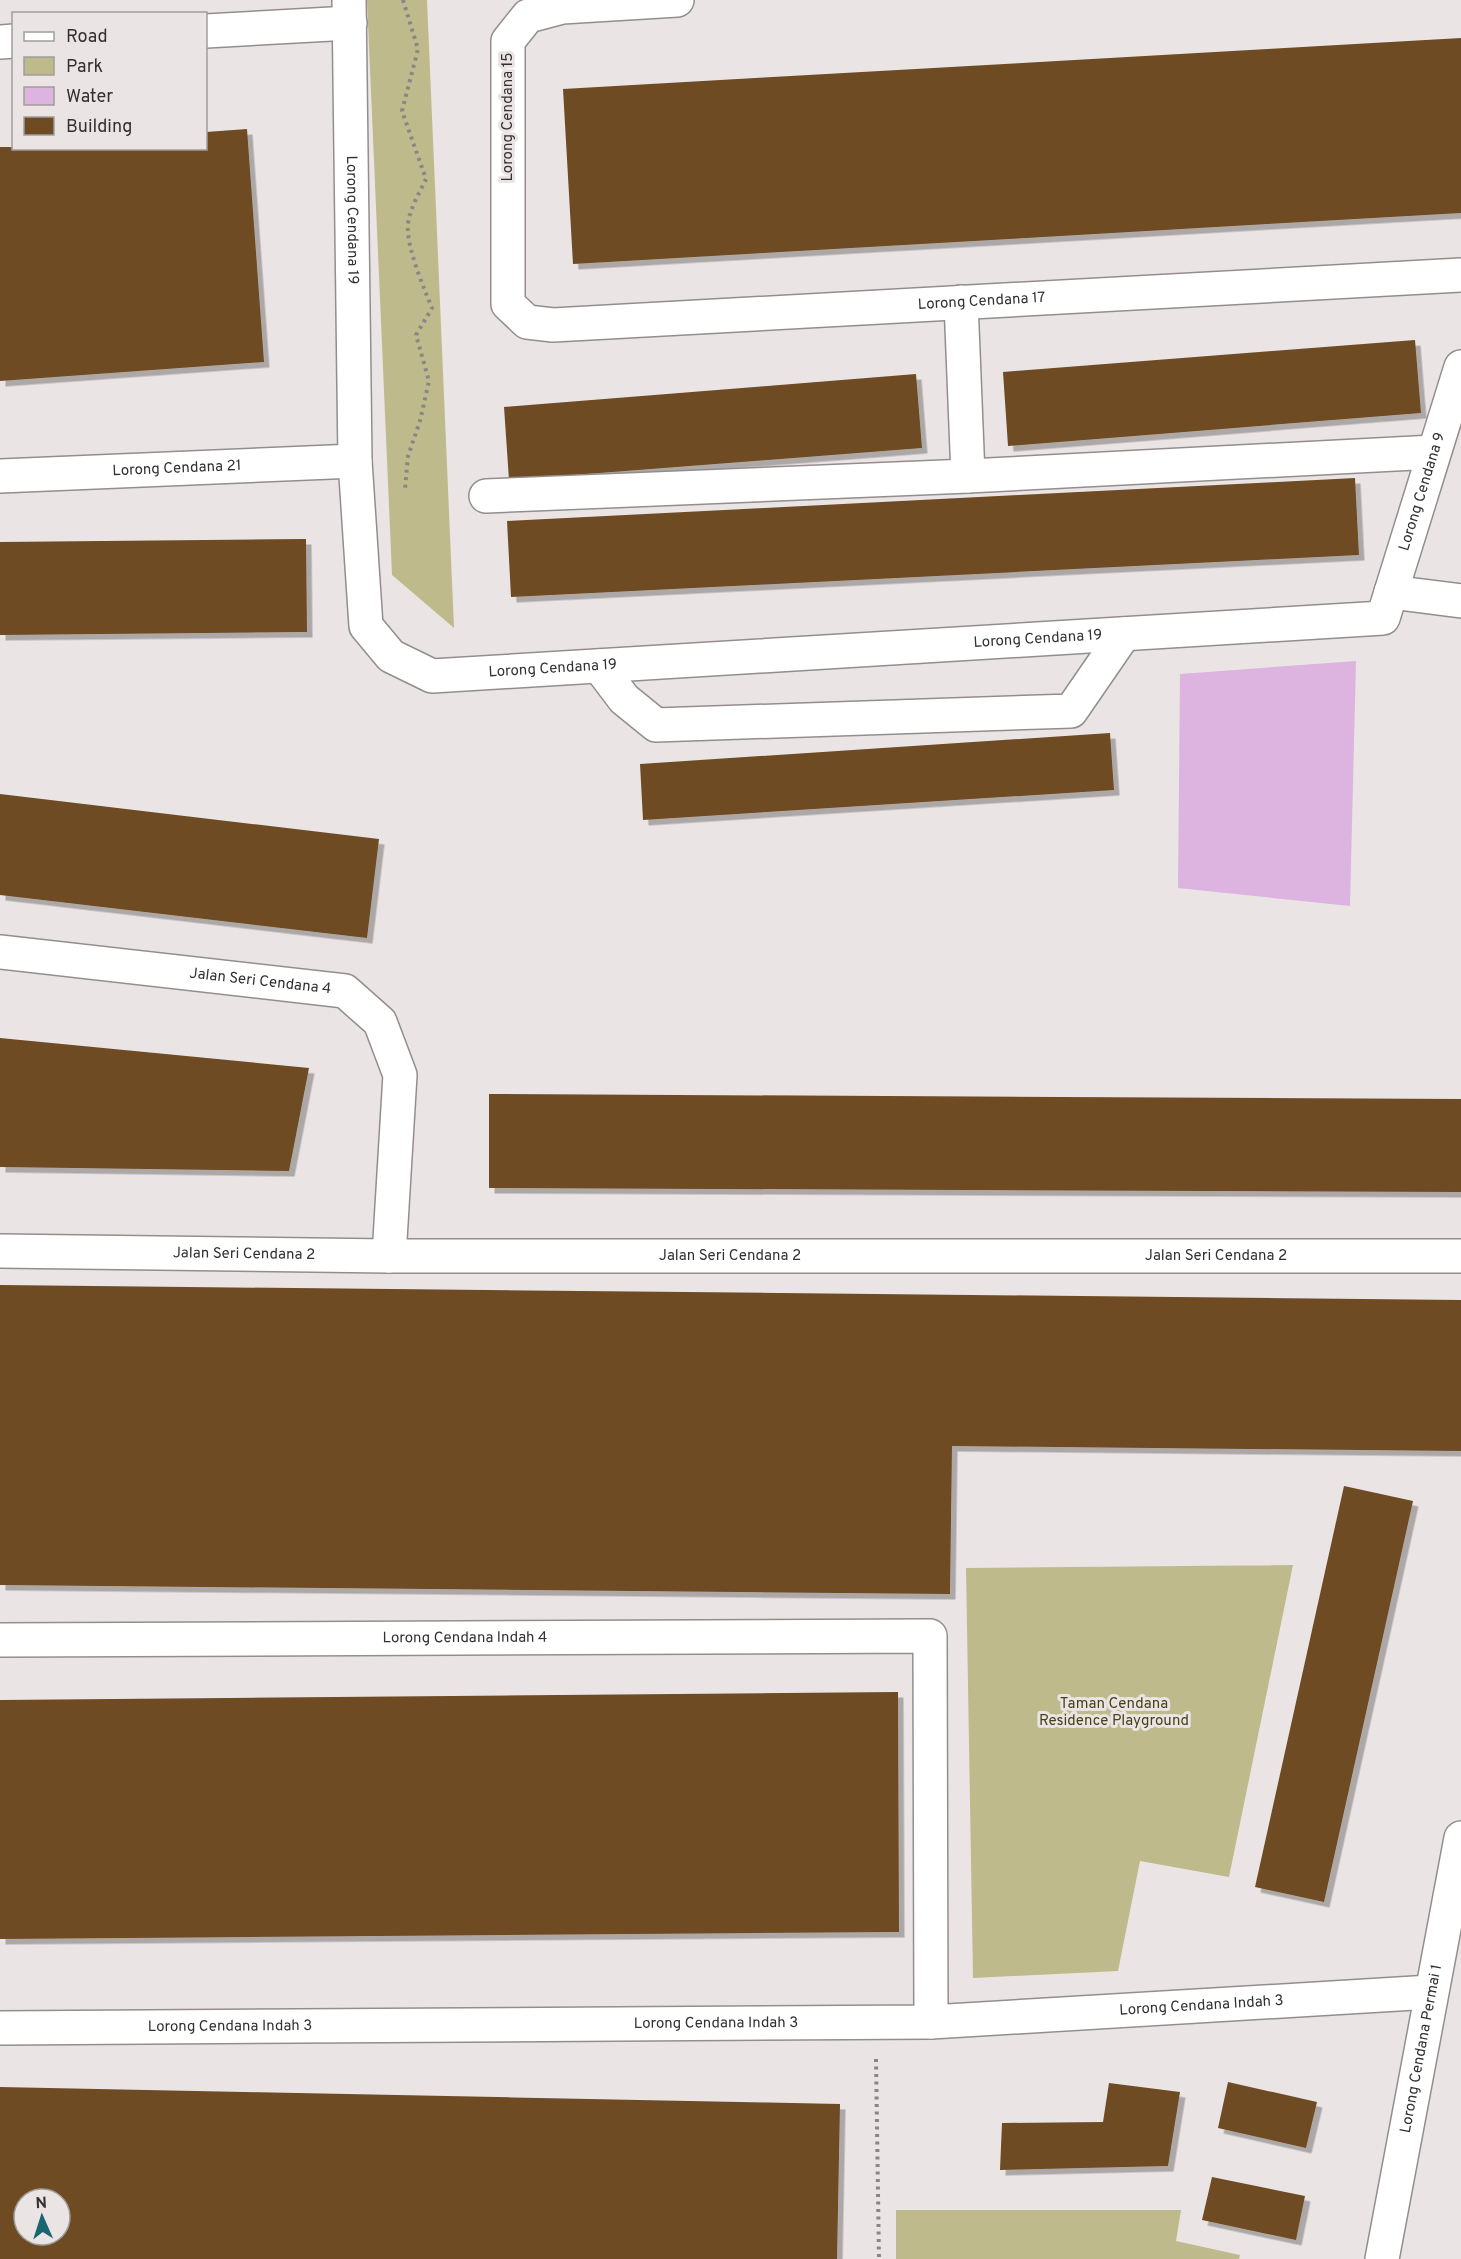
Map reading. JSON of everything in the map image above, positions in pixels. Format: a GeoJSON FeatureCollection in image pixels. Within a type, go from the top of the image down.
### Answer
{"type":"FeatureCollection","features":[{"type":"Feature","properties":{"kind":"street","name":"Lorong Cendana 15"},"geometry":{"type":"LineString","coordinates":[[508,304],[508,41],[528,16],[562,7],[677,0]]}},
{"type":"Feature","properties":{"kind":"street"},"geometry":{"type":"LineString","coordinates":[[207,31],[349,11]]}},
{"type":"Feature","properties":{"kind":"street","name":"Lorong Cendana 19"},"geometry":{"type":"LineString","coordinates":[[349,11],[355,461],[366,626],[392,656],[432,676],[1124,634],[1387,605],[1461,601]]}},
{"type":"Feature","properties":{"kind":"street","name":"Lorong Cendana 17"},"geometry":{"type":"LineString","coordinates":[[508,304],[527,322],[553,325],[1461,276]]}},
{"type":"Feature","properties":{"kind":"street"},"geometry":{"type":"LineString","coordinates":[[962,302],[968,476]]}},
{"type":"Feature","properties":{"kind":"street","name":"Lorong Cendana 9"},"geometry":{"type":"LineString","coordinates":[[1387,605],[1461,367]]}},
{"type":"Feature","properties":{"kind":"street"},"geometry":{"type":"LineString","coordinates":[[486,496],[968,476],[1434,452]]}},
{"type":"Feature","properties":{"kind":"street","name":"Lorong Cendana 21"},"geometry":{"type":"LineString","coordinates":[[0,476],[355,461]]}},
{"type":"Feature","properties":{"kind":"street"},"geometry":{"type":"LineString","coordinates":[[598,666],[624,699],[656,725],[1071,711],[1124,634]]}},
{"type":"Feature","properties":{"kind":"street","name":"Jalan Seri Cendana 4"},"geometry":{"type":"LineString","coordinates":[[0,952],[345,991],[380,1022],[400,1076],[388,1256]]}},
{"type":"Feature","properties":{"kind":"street","name":"Jalan Seri Cendana 2"},"geometry":{"type":"LineString","coordinates":[[0,1251],[388,1256],[1461,1256]]}},
{"type":"Feature","properties":{"kind":"street","name":"Lorong Cendana Indah 4"},"geometry":{"type":"LineString","coordinates":[[0,1640],[930,1636],[931,2022]]}},
{"type":"Feature","properties":{"kind":"street","name":"Lorong Cendana Permai 1"},"geometry":{"type":"LineString","coordinates":[[1382,2259],[1461,1838]]}},
{"type":"Feature","properties":{"kind":"street","name":"Lorong Cendana Indah 3"},"geometry":{"type":"LineString","coordinates":[[0,2028],[931,2022],[1431,1992]]}},
{"type":"Feature","properties":{"kind":"path"},"geometry":{"type":"LineString","coordinates":[[404,0],[417,49],[402,111],[426,179],[412,209],[407,231],[422,284],[432,308],[416,335],[429,381],[420,421],[408,456],[405,489]]}},
{"type":"Feature","properties":{"kind":"path"},"geometry":{"type":"LineString","coordinates":[[876,2023],[879,2259]]}},
{"type":"Feature","properties":{"kind":"green space"},"geometry":{"type":"Polygon","coordinates":[[[367,0],[427,0],[454,628],[392,575],[367,0]]]}},
{"type":"Feature","properties":{"kind":"green space","name":"Taman Cendana Residence Playground"},"geometry":{"type":"Polygon","coordinates":[[[1293,1565],[1229,1877],[1140,1861],[1118,1971],[973,1978],[966,1568],[1293,1565]]]}},
{"type":"Feature","properties":{"kind":"green space"},"geometry":{"type":"Polygon","coordinates":[[[896,2210],[1181,2210],[1176,2241],[1240,2255],[1239,2259],[896,2259],[896,2210]]]}},
{"type":"Feature","properties":{"kind":"water"},"geometry":{"type":"Polygon","coordinates":[[[1356,661],[1350,906],[1178,888],[1180,674],[1356,661]]]}},
{"type":"Feature","properties":{"kind":"building"},"geometry":{"type":"Polygon","coordinates":[[[1461,38],[1461,213],[573,264],[563,89],[1461,38]]]}},
{"type":"Feature","properties":{"kind":"building"},"geometry":{"type":"Polygon","coordinates":[[[247,129],[264,362],[0,381],[0,147],[12,147],[12,150],[207,150],[207,132],[247,129]]]}},
{"type":"Feature","properties":{"kind":"building"},"geometry":{"type":"Polygon","coordinates":[[[1415,340],[1421,413],[1008,446],[1003,372],[1415,340]]]}},
{"type":"Feature","properties":{"kind":"building"},"geometry":{"type":"Polygon","coordinates":[[[916,374],[922,448],[509,480],[504,407],[916,374]]]}},
{"type":"Feature","properties":{"kind":"building"},"geometry":{"type":"Polygon","coordinates":[[[1355,478],[1359,555],[511,597],[507,521],[1355,478]]]}},
{"type":"Feature","properties":{"kind":"building"},"geometry":{"type":"Polygon","coordinates":[[[306,539],[307,632],[0,635],[0,542],[306,539]]]}},
{"type":"Feature","properties":{"kind":"building"},"geometry":{"type":"Polygon","coordinates":[[[1110,733],[1114,790],[643,820],[640,764],[1110,733]]]}},
{"type":"Feature","properties":{"kind":"building"},"geometry":{"type":"Polygon","coordinates":[[[0,794],[379,839],[367,938],[0,895],[0,794]]]}},
{"type":"Feature","properties":{"kind":"building"},"geometry":{"type":"Polygon","coordinates":[[[0,1038],[309,1068],[289,1171],[0,1167],[0,1038]]]}},
{"type":"Feature","properties":{"kind":"building"},"geometry":{"type":"Polygon","coordinates":[[[489,1094],[1461,1099],[1461,1192],[489,1188],[489,1094]]]}},
{"type":"Feature","properties":{"kind":"building"},"geometry":{"type":"Polygon","coordinates":[[[0,1285],[1461,1300],[1461,1451],[952,1446],[950,1594],[0,1585],[0,1285]]]}},
{"type":"Feature","properties":{"kind":"building"},"geometry":{"type":"Polygon","coordinates":[[[1344,1486],[1413,1501],[1324,1902],[1255,1887],[1344,1486]]]}},
{"type":"Feature","properties":{"kind":"building"},"geometry":{"type":"Polygon","coordinates":[[[898,1692],[899,1932],[0,1939],[0,1700],[898,1692]]]}},
{"type":"Feature","properties":{"kind":"building"},"geometry":{"type":"Polygon","coordinates":[[[1228,2082],[1317,2102],[1306,2148],[1218,2128],[1228,2082]]]}},
{"type":"Feature","properties":{"kind":"building"},"geometry":{"type":"Polygon","coordinates":[[[1109,2083],[1180,2092],[1168,2166],[1000,2170],[1002,2123],[1103,2122],[1109,2083]]]}},
{"type":"Feature","properties":{"kind":"building"},"geometry":{"type":"Polygon","coordinates":[[[0,2087],[840,2104],[837,2259],[0,2259],[0,2087]]]}},
{"type":"Feature","properties":{"kind":"building"},"geometry":{"type":"Polygon","coordinates":[[[1212,2177],[1305,2196],[1296,2240],[1202,2220],[1212,2177]]]}}]}
